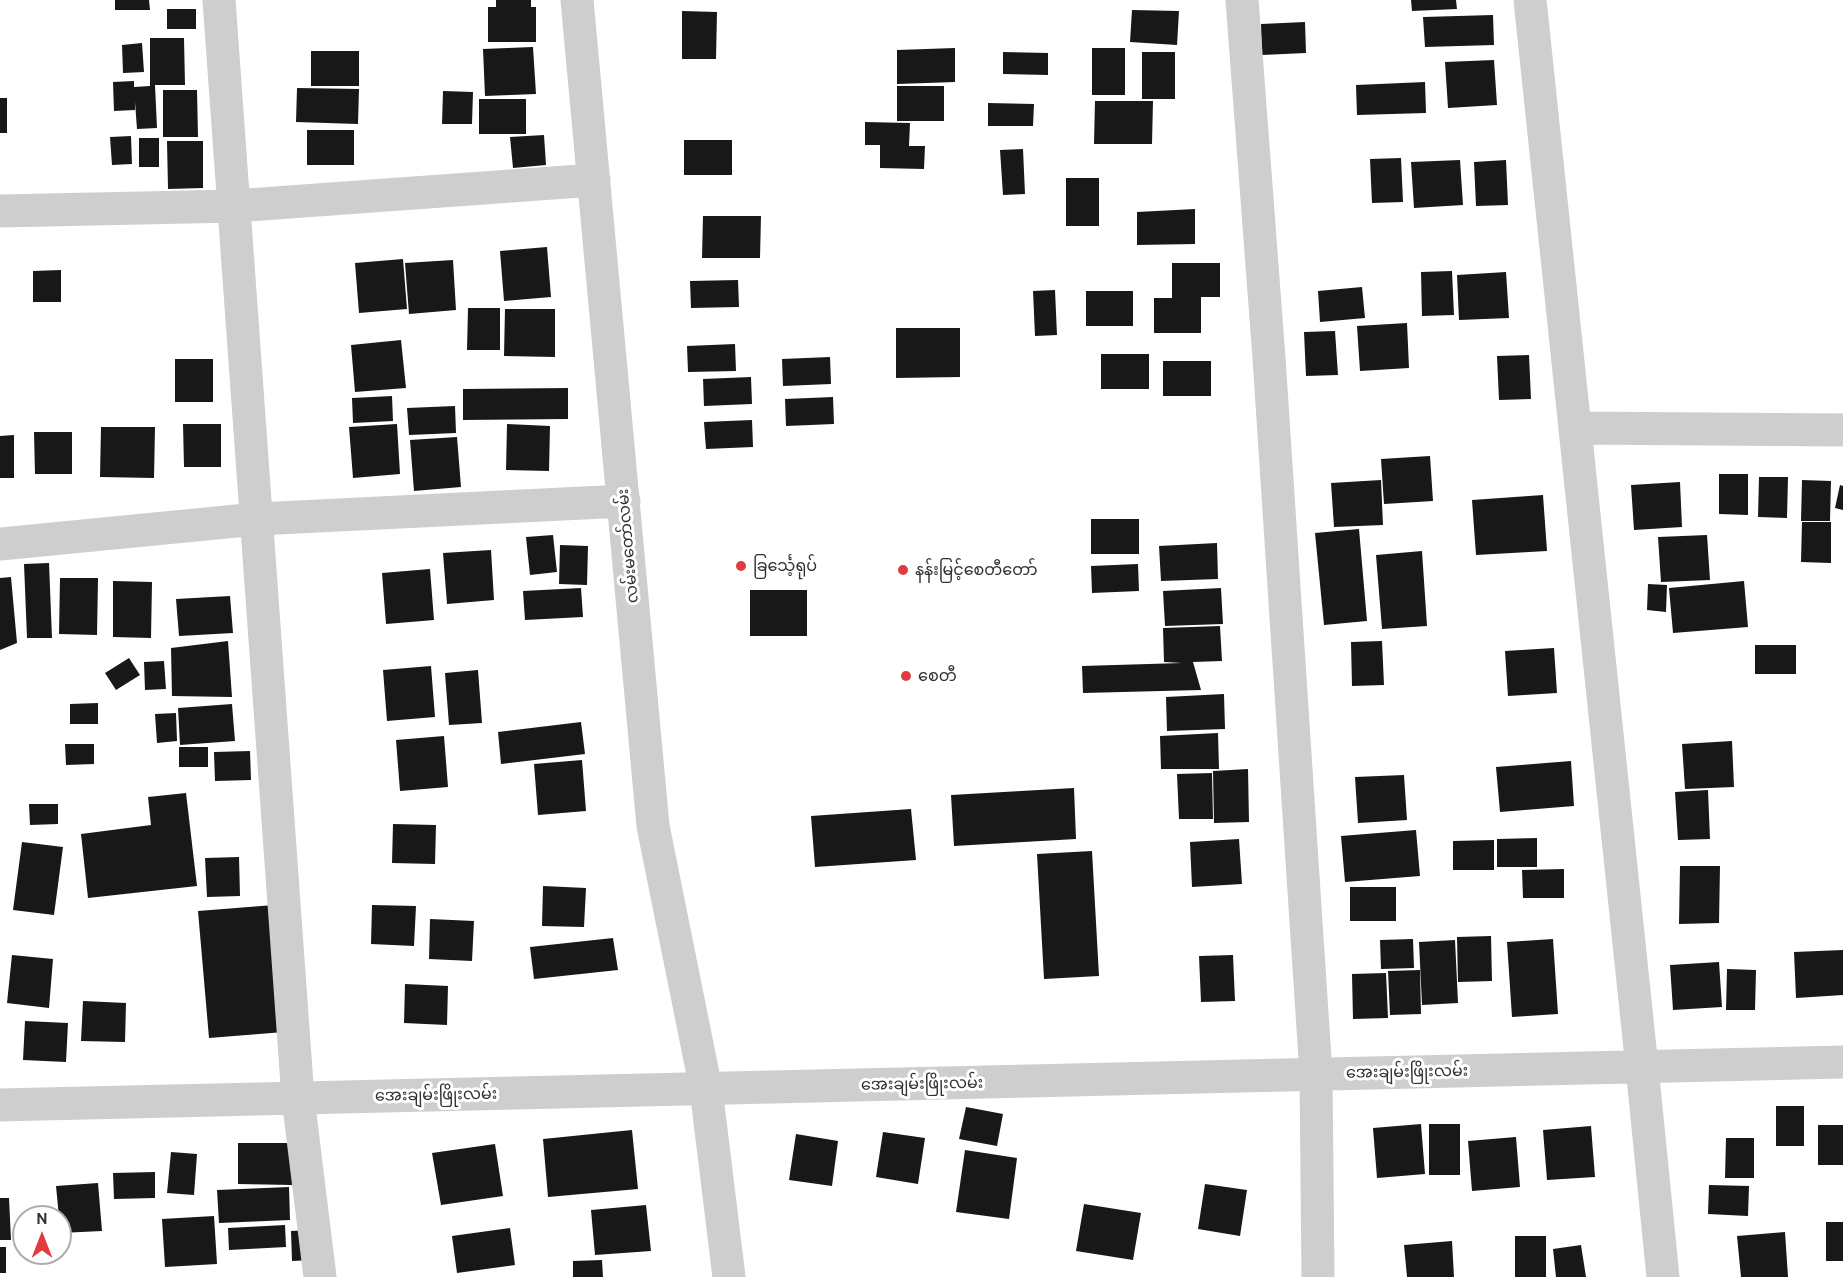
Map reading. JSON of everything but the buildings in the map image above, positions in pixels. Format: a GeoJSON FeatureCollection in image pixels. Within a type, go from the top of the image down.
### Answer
{"type":"FeatureCollection","features":[{"type":"Feature","properties":{"kind":"street"},"geometry":{"type":"LineString","coordinates":[[219,0],[298,1098],[320,1277]]}},
{"type":"Feature","properties":{"kind":"street","name":"လမ်းမတော်လမ်း"},"geometry":{"type":"LineString","coordinates":[[577,0],[653,826],[706,1089],[729,1277]]}},
{"type":"Feature","properties":{"kind":"street"},"geometry":{"type":"LineString","coordinates":[[1242,0],[1269,358],[1316,1074],[1318,1277]]}},
{"type":"Feature","properties":{"kind":"street"},"geometry":{"type":"LineString","coordinates":[[1530,0],[1663,1277]]}},
{"type":"Feature","properties":{"kind":"street"},"geometry":{"type":"LineString","coordinates":[[0,211],[234,206],[594,180]]}},
{"type":"Feature","properties":{"kind":"street"},"geometry":{"type":"LineString","coordinates":[[1575,428],[1843,430]]}},
{"type":"Feature","properties":{"kind":"street"},"geometry":{"type":"LineString","coordinates":[[0,544],[256,519],[624,501]]}},
{"type":"Feature","properties":{"kind":"street","name":"အေးချမ်းဖြိုးလမ်း"},"geometry":{"type":"LineString","coordinates":[[0,1105],[1843,1062]]}},
{"type":"Feature","properties":{"kind":"place","name":"ခြင်္သေ့ရုပ်"},"geometry":{"type":"Point","coordinates":[741,566]}},
{"type":"Feature","properties":{"kind":"place","name":"နန်းမြင့်စေတီတော်"},"geometry":{"type":"Point","coordinates":[903,570]}},
{"type":"Feature","properties":{"kind":"place","name":"စေတီ"},"geometry":{"type":"Point","coordinates":[906,676]}}]}
